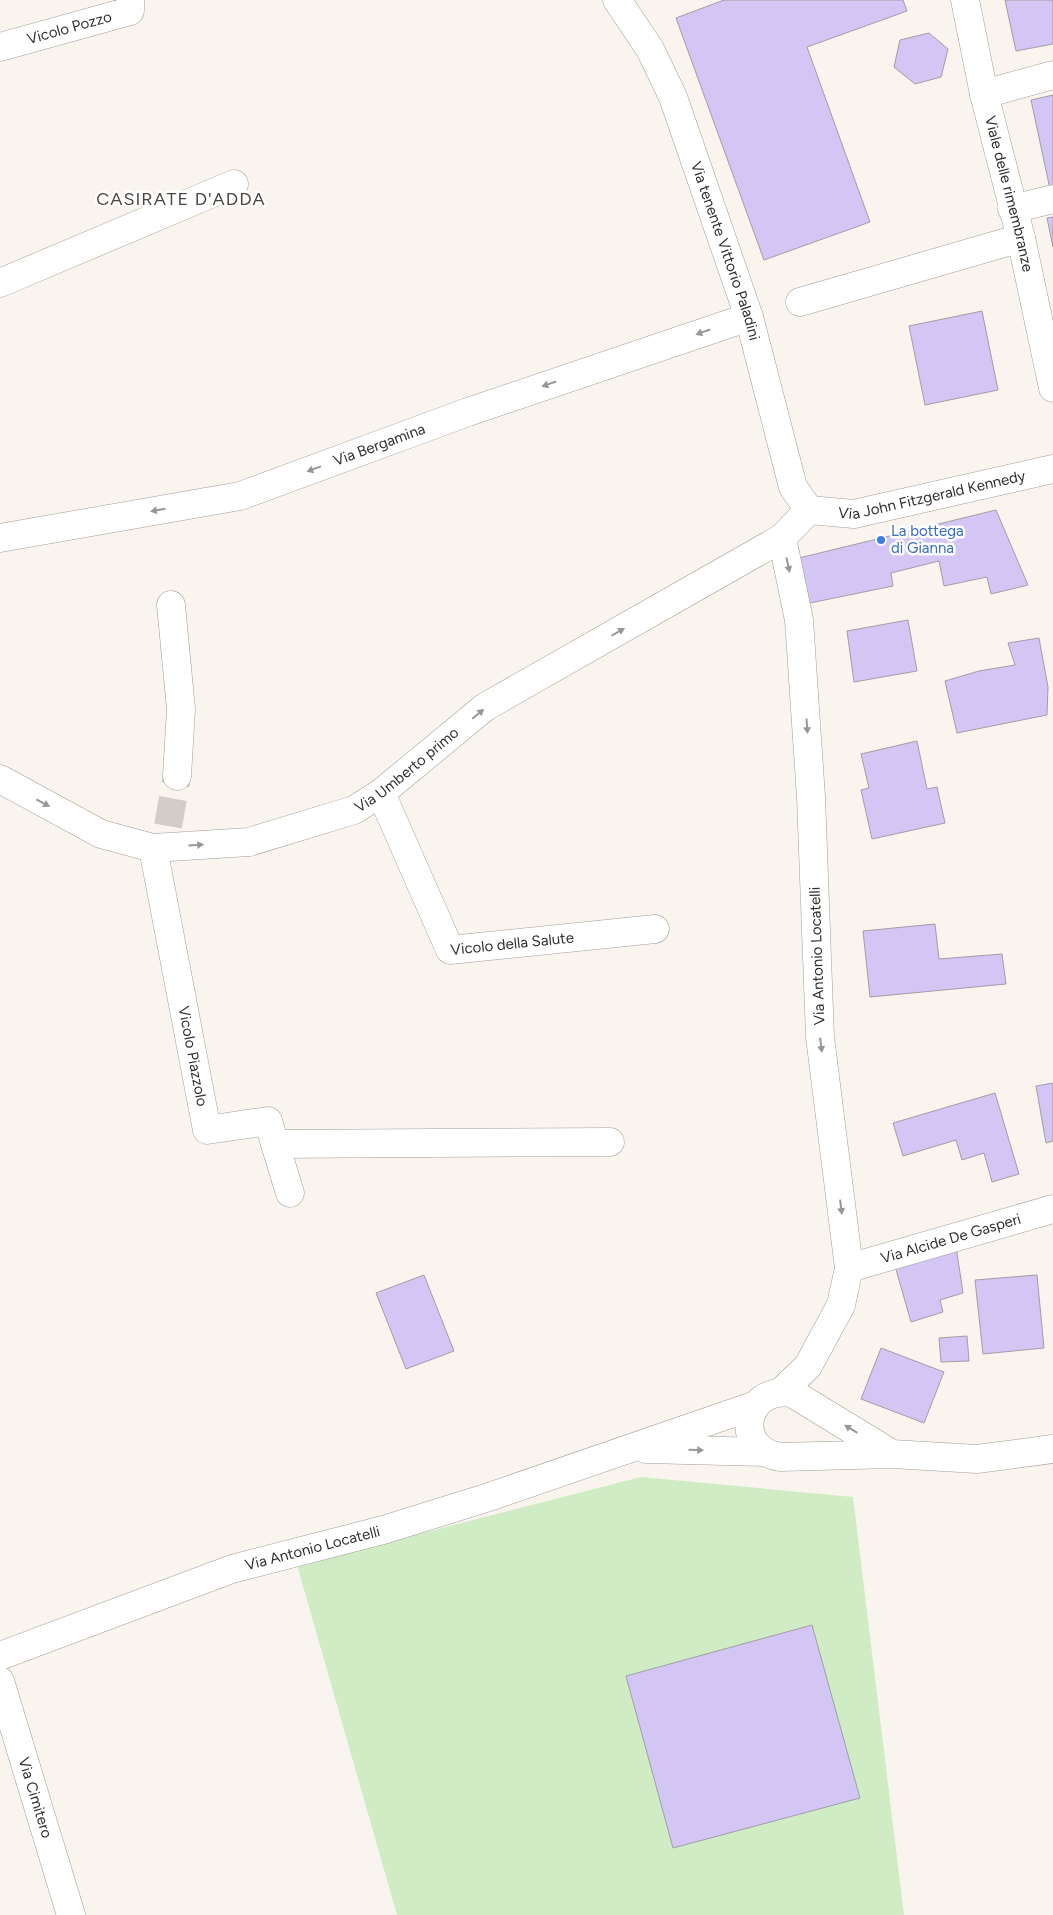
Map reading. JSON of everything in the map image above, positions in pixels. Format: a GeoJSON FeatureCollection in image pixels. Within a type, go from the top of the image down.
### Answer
{"type":"FeatureCollection","features":[{"type":"Feature","properties":{"kind":"street","name":"Vicolo Pozzo"},"geometry":{"type":"LineString","coordinates":[[0,48],[130,11],[130,0]]}},
{"type":"Feature","properties":{"kind":"street","name":"Via tenente Vittorio Paladini"},"geometry":{"type":"LineString","coordinates":[[617,0],[650,49],[673,97],[749,317],[794,486],[809,510]]}},
{"type":"Feature","properties":{"kind":"street","name":"Viale delle rimembranze"},"geometry":{"type":"LineString","coordinates":[[965,0],[984,94],[1021,238],[1053,388]]}},
{"type":"Feature","properties":{"kind":"street"},"geometry":{"type":"LineString","coordinates":[[984,94],[1053,75]]}},
{"type":"Feature","properties":{"kind":"street"},"geometry":{"type":"LineString","coordinates":[[0,283],[234,184]]}},
{"type":"Feature","properties":{"kind":"street"},"geometry":{"type":"LineString","coordinates":[[1012,209],[1053,199]]}},
{"type":"Feature","properties":{"kind":"street"},"geometry":{"type":"LineString","coordinates":[[800,302],[1021,238]]}},
{"type":"Feature","properties":{"kind":"street","name":"Via Bergamina"},"geometry":{"type":"LineString","coordinates":[[0,538],[240,496],[468,412],[749,317]]}},
{"type":"Feature","properties":{"kind":"street","name":"Via John Fitzgerald Kennedy"},"geometry":{"type":"LineString","coordinates":[[809,510],[854,514],[1053,469]]}},
{"type":"Feature","properties":{"kind":"street"},"geometry":{"type":"LineString","coordinates":[[782,538],[809,510]]}},
{"type":"Feature","properties":{"kind":"street","name":"Via Umberto primo"},"geometry":{"type":"LineString","coordinates":[[0,780],[101,834],[161,840],[249,842],[354,810],[381,793],[485,708],[782,538]]}},
{"type":"Feature","properties":{"kind":"street","name":"Via Antonio Locatelli"},"geometry":{"type":"LineString","coordinates":[[0,1656],[232,1569],[383,1530],[489,1497],[756,1405],[763,1398],[781,1392],[808,1366],[841,1305],[848,1268],[820,1037],[811,796],[799,620],[782,538]]}},
{"type":"Feature","properties":{"kind":"street"},"geometry":{"type":"LineString","coordinates":[[171,606],[181,709],[177,776]]}},
{"type":"Feature","properties":{"kind":"street","name":"Vicolo della Salute"},"geometry":{"type":"LineString","coordinates":[[381,793],[450,950],[655,929]]}},
{"type":"Feature","properties":{"kind":"street","name":"Vicolo Piazzolo"},"geometry":{"type":"LineString","coordinates":[[161,840],[207,1130],[268,1121],[290,1193]]}},
{"type":"Feature","properties":{"kind":"street"},"geometry":{"type":"LineString","coordinates":[[275,1144],[610,1142]]}},
{"type":"Feature","properties":{"kind":"street","name":"Via Alcide De Gasperi"},"geometry":{"type":"LineString","coordinates":[[848,1268],[1053,1209]]}},
{"type":"Feature","properties":{"kind":"street"},"geometry":{"type":"LineString","coordinates":[[781,1392],[792,1394],[810,1404],[892,1454]]}},
{"type":"Feature","properties":{"kind":"street"},"geometry":{"type":"LineString","coordinates":[[756,1405],[751,1414],[749,1424],[751,1436],[756,1445],[764,1452]]}},
{"type":"Feature","properties":{"kind":"street","name":"Via Antonio Locatelli"},"geometry":{"type":"LineString","coordinates":[[629,1449],[764,1452],[772,1456],[781,1457],[892,1454],[977,1459],[1053,1448]]}},
{"type":"Feature","properties":{"kind":"street","name":"Via Cimitero"},"geometry":{"type":"LineString","coordinates":[[0,1681],[72,1915]]}},
{"type":"Feature","properties":{"kind":"green space"},"geometry":{"type":"Polygon","coordinates":[[[641,1477],[853,1497],[904,1915],[397,1915],[297,1565],[641,1477]]]}},
{"type":"Feature","properties":{"kind":"building"},"geometry":{"type":"Polygon","coordinates":[[[724,0],[903,0],[907,11],[807,47],[870,222],[764,260],[676,18],[724,0]]]}},
{"type":"Feature","properties":{"kind":"building"},"geometry":{"type":"Polygon","coordinates":[[[1005,0],[1053,0],[1053,44],[1016,51],[1005,0]]]}},
{"type":"Feature","properties":{"kind":"building"},"geometry":{"type":"Polygon","coordinates":[[[929,33],[948,49],[941,77],[915,84],[894,67],[900,40],[929,33]]]}},
{"type":"Feature","properties":{"kind":"building"},"geometry":{"type":"Polygon","coordinates":[[[1053,95],[1053,189],[1050,189],[1031,100],[1053,95]]]}},
{"type":"Feature","properties":{"kind":"building"},"geometry":{"type":"Polygon","coordinates":[[[1053,217],[1053,247],[1047,218],[1053,217]]]}},
{"type":"Feature","properties":{"kind":"building"},"geometry":{"type":"Polygon","coordinates":[[[982,311],[998,390],[925,405],[909,326],[982,311]]]}},
{"type":"Feature","properties":{"kind":"building"},"geometry":{"type":"Polygon","coordinates":[[[996,510],[1028,585],[991,594],[987,577],[944,586],[939,561],[891,573],[893,586],[805,604],[799,558],[996,510]]]}},
{"type":"Feature","properties":{"kind":"building"},"geometry":{"type":"Polygon","coordinates":[[[908,620],[917,671],[854,682],[847,631],[908,620]]]}},
{"type":"Feature","properties":{"kind":"building"},"geometry":{"type":"Polygon","coordinates":[[[1039,638],[1048,687],[1047,715],[957,733],[945,681],[979,671],[1015,665],[1008,643],[1039,638]]]}},
{"type":"Feature","properties":{"kind":"building"},"geometry":{"type":"Polygon","coordinates":[[[917,741],[927,789],[937,787],[945,823],[872,839],[861,790],[869,788],[861,754],[917,741]]]}},
{"type":"Feature","properties":{"kind":"building"},"geometry":{"type":"Polygon","coordinates":[[[935,924],[939,959],[1002,954],[1006,984],[870,997],[863,931],[935,924]]]}},
{"type":"Feature","properties":{"kind":"building"},"geometry":{"type":"Polygon","coordinates":[[[1053,1083],[1053,1141],[1046,1143],[1036,1086],[1053,1083]]]}},
{"type":"Feature","properties":{"kind":"building"},"geometry":{"type":"Polygon","coordinates":[[[995,1093],[1019,1174],[992,1182],[984,1153],[962,1160],[956,1140],[903,1156],[893,1123],[995,1093]]]}},
{"type":"Feature","properties":{"kind":"building"},"geometry":{"type":"Polygon","coordinates":[[[956,1246],[963,1293],[940,1300],[943,1312],[911,1322],[895,1266],[956,1246]]]}},
{"type":"Feature","properties":{"kind":"building"},"geometry":{"type":"Polygon","coordinates":[[[424,1275],[454,1351],[406,1369],[376,1293],[424,1275]]]}},
{"type":"Feature","properties":{"kind":"building"},"geometry":{"type":"Polygon","coordinates":[[[1037,1275],[1044,1348],[983,1354],[975,1280],[1037,1275]]]}},
{"type":"Feature","properties":{"kind":"building"},"geometry":{"type":"Polygon","coordinates":[[[967,1336],[969,1361],[941,1362],[939,1338],[967,1336]]]}},
{"type":"Feature","properties":{"kind":"building"},"geometry":{"type":"Polygon","coordinates":[[[881,1348],[944,1372],[924,1423],[861,1399],[881,1348]]]}},
{"type":"Feature","properties":{"kind":"building"},"geometry":{"type":"Polygon","coordinates":[[[812,1625],[860,1798],[673,1848],[626,1676],[812,1625]]]}},
{"type":"Feature","properties":{"kind":"tunnel"},"geometry":{"type":"LineString","coordinates":[[168,826],[177,776]]}},
{"type":"Feature","properties":{"kind":"place","name":"La bottega di Gianna"},"geometry":{"type":"Point","coordinates":[881,540]}},
{"type":"Feature","properties":{"kind":"district","name":"CASIRATE D'ADDA"},"geometry":{"type":"Point","coordinates":[181,199]}}]}
